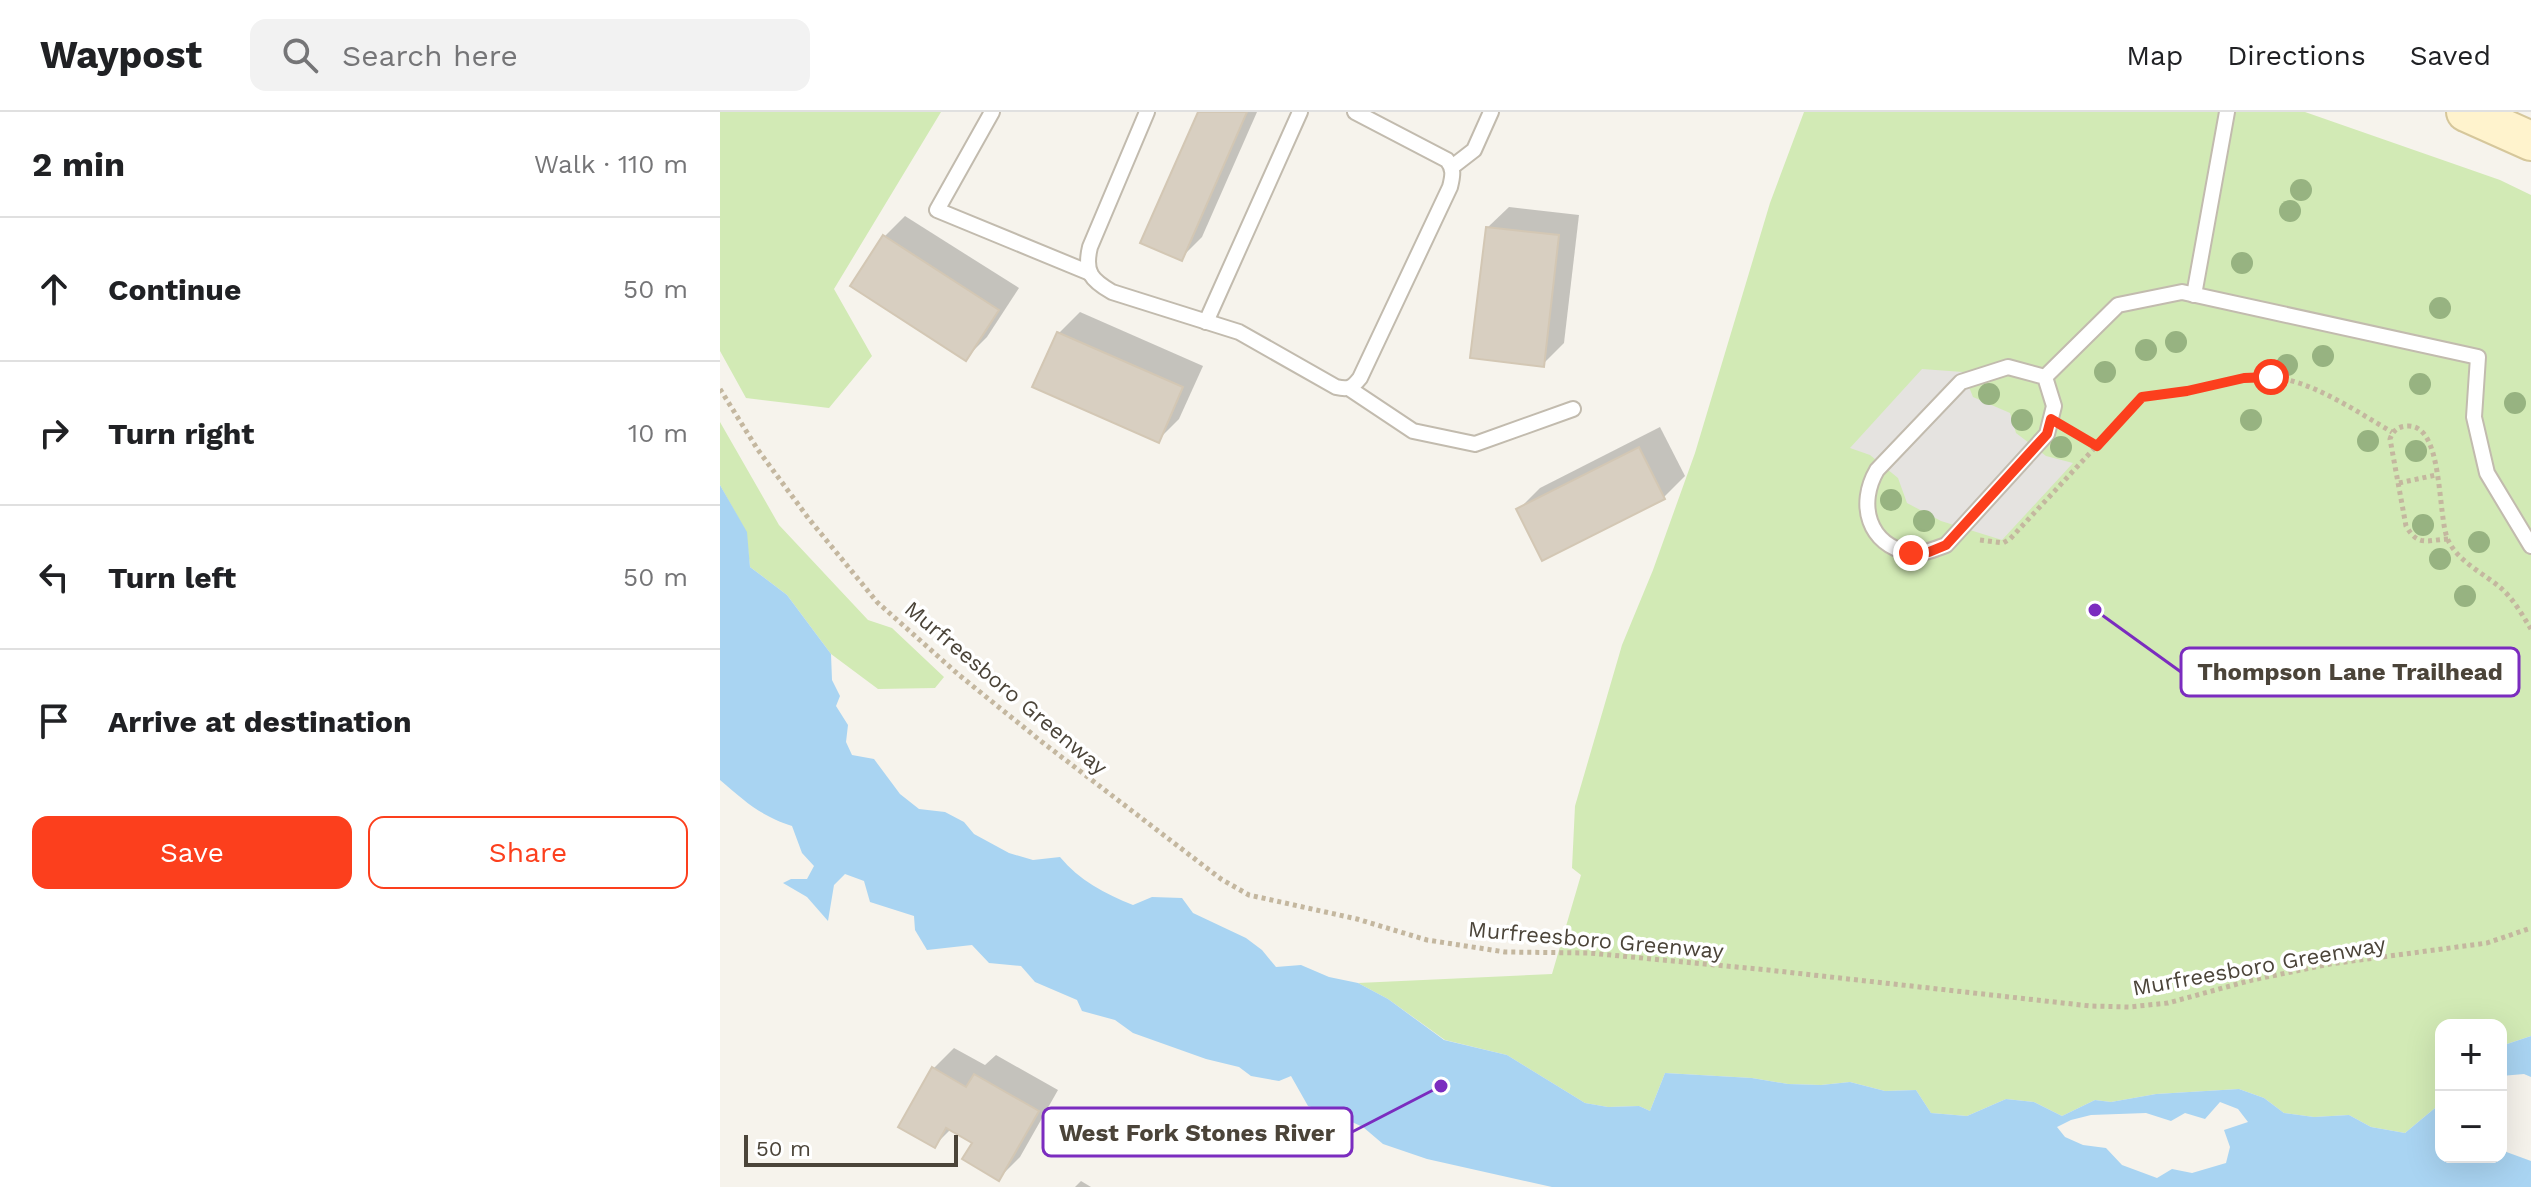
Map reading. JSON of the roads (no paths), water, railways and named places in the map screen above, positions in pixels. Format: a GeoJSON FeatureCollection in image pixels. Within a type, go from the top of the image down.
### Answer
{"type":"FeatureCollection","features":[{"type":"Feature","properties":{"kind":"main road"},"geometry":{"type":"LineString","coordinates":[[2466,112],[2531,141]]}},
{"type":"Feature","properties":{"kind":"lane"},"geometry":{"type":"LineString","coordinates":[[992,112],[937,210],[1090,273]]}},
{"type":"Feature","properties":{"kind":"lane"},"geometry":{"type":"LineString","coordinates":[[1147,112],[1086,261],[1098,284],[1112,292],[1239,332],[1336,387],[1350,389],[1413,431],[1475,444],[1573,409]]}},
{"type":"Feature","properties":{"kind":"lane"},"geometry":{"type":"LineString","coordinates":[[1206,322],[1300,112]]}},
{"type":"Feature","properties":{"kind":"lane"},"geometry":{"type":"LineString","coordinates":[[1350,389],[1360,378],[1450,187],[1452,167],[1436,153],[1355,112]]}},
{"type":"Feature","properties":{"kind":"lane"},"geometry":{"type":"LineString","coordinates":[[1452,167],[1474,150],[1491,112]]}},
{"type":"Feature","properties":{"kind":"lane"},"geometry":{"type":"LineString","coordinates":[[2194,295],[2227,112]]}},
{"type":"Feature","properties":{"kind":"lane"},"geometry":{"type":"LineString","coordinates":[[2045,377],[2118,305],[2182,292],[2478,357],[2474,417],[2487,473],[2529,539]]}},
{"type":"Feature","properties":{"kind":"lane"},"geometry":{"type":"LineString","coordinates":[[2008,367],[2045,377],[2054,406],[2047,434],[1946,545],[1929,552],[1911,553],[1893,546],[1879,534],[1868,518],[1868,485],[1877,470],[1961,382],[2008,367]]}},
{"type":"Feature","properties":{"kind":"water"},"geometry":{"type":"Polygon","coordinates":[[[720,485],[747,532],[750,567],[787,595],[831,654],[832,680],[840,696],[836,706],[848,725],[846,742],[852,755],[874,759],[900,794],[919,809],[945,812],[964,822],[974,834],[1009,853],[1033,860],[1060,857],[1093,886],[1133,905],[1152,897],[1182,898],[1193,913],[1246,938],[1262,950],[1276,967],[1301,965],[1329,977],[1358,983],[1388,999],[1444,1040],[1507,1055],[1585,1103],[1608,1107],[1639,1106],[1650,1111],[1665,1073],[1752,1078],[1788,1084],[1850,1082],[1885,1091],[1916,1090],[1931,1113],[1967,1116],[2006,1099],[2034,1102],[2062,1116],[2095,1100],[2111,1102],[2156,1094],[2239,1089],[2264,1098],[2284,1113],[2314,1117],[2349,1115],[2371,1127],[2405,1133],[2435,1108],[2435,1163],[2507,1163],[2507,1152],[2531,1161],[2531,1187],[1552,1187],[1427,1159],[1383,1144],[1363,1127],[1308,1106],[1291,1076],[1279,1081],[1251,1076],[1239,1067],[1206,1059],[1133,1033],[1115,1020],[1082,1011],[1077,1000],[1035,982],[1021,966],[989,963],[972,945],[927,950],[915,930],[914,916],[870,902],[864,881],[845,874],[834,885],[828,921],[807,897],[783,883],[791,879],[807,879],[814,866],[802,853],[792,826],[746,801],[720,780],[720,485]],[[2220,1102],[2205,1119],[2185,1113],[2171,1121],[2146,1113],[2091,1115],[2057,1127],[2065,1137],[2083,1145],[2106,1148],[2122,1165],[2157,1178],[2172,1169],[2192,1173],[2226,1163],[2230,1147],[2224,1130],[2248,1122],[2238,1109],[2220,1102]]]}},
{"type":"Feature","properties":{"kind":"water"},"geometry":{"type":"Polygon","coordinates":[[[2531,1036],[2531,1077],[2524,1074],[2507,1075],[2507,1044],[2531,1036]]]}},
{"type":"Feature","properties":{"kind":"place","name":"Thompson Lane Trailhead"},"geometry":{"type":"Point","coordinates":[2095,610]}},
{"type":"Feature","properties":{"kind":"place","name":"West Fork Stones River"},"geometry":{"type":"Point","coordinates":[1441,1086]}}]}
